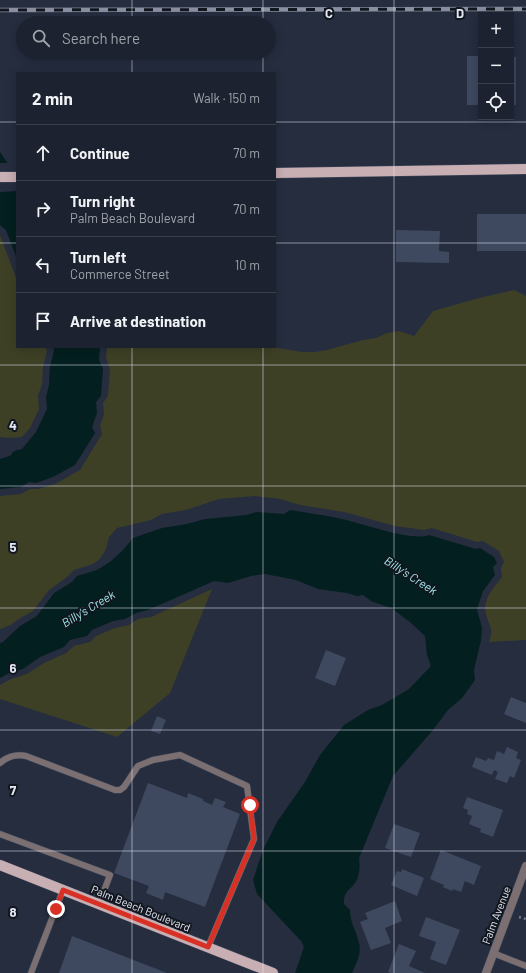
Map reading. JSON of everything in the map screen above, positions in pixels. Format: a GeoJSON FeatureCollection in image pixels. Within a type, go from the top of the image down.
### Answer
{"type":"FeatureCollection","features":[{"type":"Feature","properties":{"kind":"main road"},"geometry":{"type":"LineString","coordinates":[[276,173],[526,169]]}},
{"type":"Feature","properties":{"kind":"main road"},"geometry":{"type":"LineString","coordinates":[[0,177],[16,176]]}},
{"type":"Feature","properties":{"kind":"main road","name":"Palm Beach Boulevard"},"geometry":{"type":"LineString","coordinates":[[0,865],[273,973]]}},
{"type":"Feature","properties":{"kind":"street","name":"Palm Avenue"},"geometry":{"type":"LineString","coordinates":[[486,973],[526,866]]}},
{"type":"Feature","properties":{"kind":"lane"},"geometry":{"type":"LineString","coordinates":[[0,763],[9,757],[18,754],[115,790],[120,790],[124,787],[138,766],[153,760],[180,755],[247,786],[254,839],[208,947]]}},
{"type":"Feature","properties":{"kind":"lane"},"geometry":{"type":"LineString","coordinates":[[0,834],[110,875],[99,904]]}},
{"type":"Feature","properties":{"kind":"lane"},"geometry":{"type":"LineString","coordinates":[[31,973],[63,890]]}},
{"type":"Feature","properties":{"kind":"lane"},"geometry":{"type":"LineString","coordinates":[[493,953],[526,966]]}},
{"type":"Feature","properties":{"kind":"shaded area"},"geometry":{"type":"Polygon","coordinates":[[[0,235],[16,277],[16,348],[46,348],[47,351],[43,366],[42,385],[38,395],[39,409],[30,428],[22,437],[0,437],[0,235]]]}},
{"type":"Feature","properties":{"kind":"shaded area"},"geometry":{"type":"Polygon","coordinates":[[[514,290],[526,296],[526,640],[489,642],[491,631],[485,607],[487,598],[502,577],[501,568],[504,562],[499,551],[483,541],[477,542],[432,528],[424,530],[395,526],[344,512],[300,505],[280,499],[255,496],[219,499],[186,510],[162,514],[151,520],[117,528],[109,537],[106,549],[100,559],[93,564],[74,570],[49,590],[33,611],[11,625],[0,629],[0,496],[21,494],[30,489],[38,489],[55,484],[80,470],[102,434],[100,426],[104,414],[103,403],[108,396],[110,369],[106,358],[107,348],[276,348],[302,352],[315,352],[376,338],[387,333],[399,331],[414,336],[433,311],[514,290]]]}},
{"type":"Feature","properties":{"kind":"shaded area"},"geometry":{"type":"Polygon","coordinates":[[[212,589],[170,693],[117,737],[0,699],[0,685],[11,679],[27,674],[44,663],[66,653],[74,646],[90,642],[96,636],[115,628],[129,625],[138,619],[151,617],[212,589]]]}},
{"type":"Feature","properties":{"kind":"water"},"geometry":{"type":"Polygon","coordinates":[[[0,152],[16,176],[16,256],[6,230],[0,225],[0,152]]]}},
{"type":"Feature","properties":{"kind":"water"},"geometry":{"type":"Polygon","coordinates":[[[53,348],[100,348],[99,360],[103,369],[101,396],[96,402],[97,413],[92,427],[95,433],[75,465],[53,477],[36,483],[29,482],[21,487],[0,489],[0,459],[10,456],[14,451],[22,449],[36,432],[47,409],[46,397],[49,385],[50,366],[54,351],[53,348]]]}},
{"type":"Feature","properties":{"kind":"water","name":"Billy's Creek"},"geometry":{"type":"Polygon","coordinates":[[[290,510],[351,521],[399,534],[411,536],[429,535],[476,549],[480,548],[494,557],[497,563],[493,567],[495,575],[483,591],[477,610],[482,628],[481,640],[474,670],[475,680],[462,698],[448,710],[433,730],[393,776],[359,858],[358,877],[345,896],[344,904],[350,910],[351,919],[360,947],[358,958],[352,973],[295,973],[304,947],[301,941],[257,894],[253,880],[263,850],[277,822],[305,782],[320,755],[344,725],[368,710],[382,705],[409,689],[431,666],[427,655],[425,636],[410,622],[391,608],[371,601],[363,595],[357,596],[318,589],[296,580],[265,574],[251,576],[228,583],[214,581],[148,610],[136,613],[125,619],[113,621],[92,630],[87,636],[70,640],[64,647],[40,657],[23,669],[9,673],[0,678],[0,643],[20,626],[37,616],[54,593],[72,582],[77,576],[97,570],[110,562],[133,538],[162,528],[187,524],[205,519],[247,515],[256,512],[284,514],[290,510]]]}},
{"type":"Feature","properties":{"kind":"pier"},"geometry":{"type":"Polygon","coordinates":[[[0,163],[10,163],[16,172],[16,191],[0,192],[0,163]]]}},
{"type":"Feature","properties":{"kind":"building"},"geometry":{"type":"Polygon","coordinates":[[[467,56],[478,56],[478,105],[467,105],[467,56]]]}},
{"type":"Feature","properties":{"kind":"building"},"geometry":{"type":"Polygon","coordinates":[[[514,57],[516,57],[516,105],[514,105],[514,57]]]}},
{"type":"Feature","properties":{"kind":"building"},"geometry":{"type":"Polygon","coordinates":[[[477,214],[526,214],[526,251],[477,251],[477,214]]]}},
{"type":"Feature","properties":{"kind":"building"},"geometry":{"type":"Polygon","coordinates":[[[396,230],[440,231],[439,251],[449,252],[449,263],[396,262],[396,230]]]}},
{"type":"Feature","properties":{"kind":"building"},"geometry":{"type":"Polygon","coordinates":[[[326,650],[346,658],[335,686],[315,678],[326,650]]]}},
{"type":"Feature","properties":{"kind":"building"},"geometry":{"type":"Polygon","coordinates":[[[511,697],[526,703],[526,723],[504,714],[511,697]]]}},
{"type":"Feature","properties":{"kind":"building"},"geometry":{"type":"Polygon","coordinates":[[[157,716],[166,720],[160,734],[151,731],[157,716]]]}},
{"type":"Feature","properties":{"kind":"building"},"geometry":{"type":"Polygon","coordinates":[[[507,747],[518,752],[516,758],[521,760],[514,778],[510,776],[507,783],[495,779],[498,772],[494,770],[492,775],[472,767],[476,757],[486,761],[488,758],[494,760],[497,751],[504,754],[507,747]]]}},
{"type":"Feature","properties":{"kind":"building"},"geometry":{"type":"Polygon","coordinates":[[[148,783],[187,798],[188,793],[203,799],[203,801],[212,805],[215,798],[226,802],[223,807],[240,814],[205,907],[165,892],[163,900],[146,893],[149,886],[114,873],[148,783]]]}},
{"type":"Feature","properties":{"kind":"building"},"geometry":{"type":"Polygon","coordinates":[[[467,797],[503,810],[493,837],[480,832],[481,829],[469,824],[472,816],[467,814],[468,810],[463,808],[467,797]]]}},
{"type":"Feature","properties":{"kind":"building"},"geometry":{"type":"Polygon","coordinates":[[[394,824],[420,833],[411,857],[385,848],[394,824]]]}},
{"type":"Feature","properties":{"kind":"building"},"geometry":{"type":"Polygon","coordinates":[[[441,850],[481,866],[474,885],[465,881],[461,892],[453,889],[452,891],[443,887],[444,885],[430,879],[441,850]]]}},
{"type":"Feature","properties":{"kind":"building"},"geometry":{"type":"Polygon","coordinates":[[[402,869],[424,878],[417,896],[391,885],[397,871],[401,872],[402,869]]]}},
{"type":"Feature","properties":{"kind":"building"},"geometry":{"type":"Polygon","coordinates":[[[395,901],[402,921],[385,928],[391,943],[371,950],[360,922],[368,919],[365,913],[395,901]]]}},
{"type":"Feature","properties":{"kind":"building"},"geometry":{"type":"Polygon","coordinates":[[[426,917],[460,930],[446,965],[430,959],[436,942],[419,936],[426,917]]]}},
{"type":"Feature","properties":{"kind":"building"},"geometry":{"type":"Polygon","coordinates":[[[72,936],[167,973],[59,973],[72,936]]]}},
{"type":"Feature","properties":{"kind":"building"},"geometry":{"type":"Polygon","coordinates":[[[399,944],[416,951],[409,966],[425,973],[388,972],[399,944]]]}},
{"type":"Feature","properties":{"kind":"railway"},"geometry":{"type":"LineString","coordinates":[[0,10],[526,9]]}},
{"type":"Feature","properties":{"kind":"route"},"geometry":{"type":"LineString","coordinates":[[56,909],[63,890],[208,947],[254,839],[250,805]]}}]}
